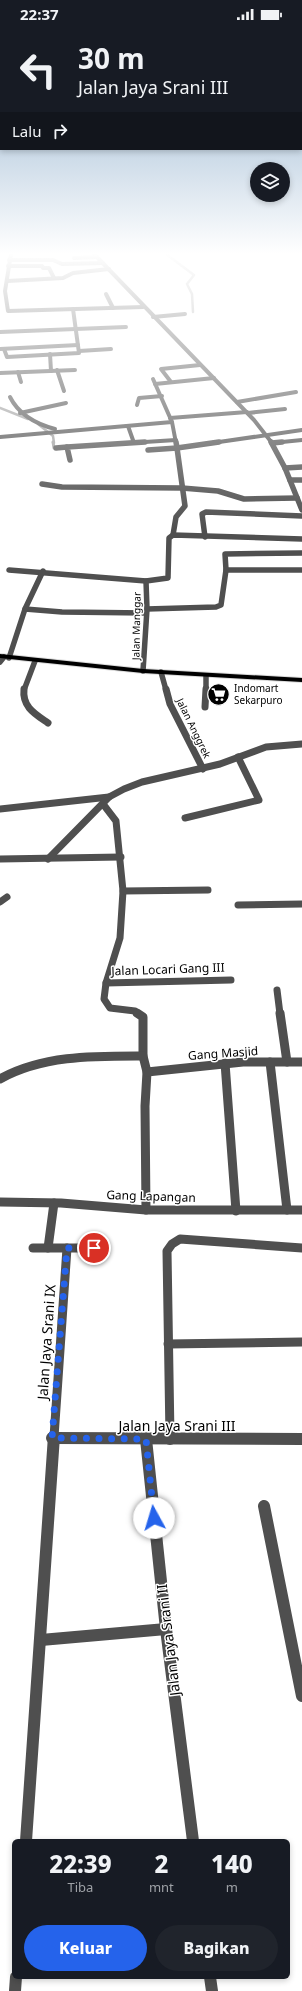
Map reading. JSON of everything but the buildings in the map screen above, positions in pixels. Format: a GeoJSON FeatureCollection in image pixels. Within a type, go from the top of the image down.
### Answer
{"type":"FeatureCollection","features":[{"type":"Feature","properties":{"kind":"main road"},"geometry":{"type":"LineString","coordinates":[[3,658],[206,676],[302,680]]}},
{"type":"Feature","properties":{"kind":"street"},"geometry":{"type":"LineString","coordinates":[[2,349],[66,346]]}},
{"type":"Feature","properties":{"kind":"street"},"geometry":{"type":"LineString","coordinates":[[78,346],[79,351]]}},
{"type":"Feature","properties":{"kind":"street"},"geometry":{"type":"LineString","coordinates":[[181,346],[247,412],[272,443],[285,468],[302,510]]}},
{"type":"Feature","properties":{"kind":"street"},"geometry":{"type":"LineString","coordinates":[[2,349],[8,357],[76,353],[79,351],[111,349]]}},
{"type":"Feature","properties":{"kind":"street"},"geometry":{"type":"LineString","coordinates":[[50,354],[52,370]]}},
{"type":"Feature","properties":{"kind":"street"},"geometry":{"type":"LineString","coordinates":[[171,382],[161,369],[200,365]]}},
{"type":"Feature","properties":{"kind":"street"},"geometry":{"type":"LineString","coordinates":[[57,370],[64,391]]}},
{"type":"Feature","properties":{"kind":"street"},"geometry":{"type":"LineString","coordinates":[[0,373],[75,370]]}},
{"type":"Feature","properties":{"kind":"street"},"geometry":{"type":"LineString","coordinates":[[18,372],[20,382]]}},
{"type":"Feature","properties":{"kind":"street"},"geometry":{"type":"LineString","coordinates":[[9,570],[43,571],[146,581],[168,578],[169,538],[173,535],[176,517],[185,506],[176,440],[171,420],[162,396],[154,381],[171,382],[214,378]]}},
{"type":"Feature","properties":{"kind":"street"},"geometry":{"type":"LineString","coordinates":[[237,402],[296,392]]}},
{"type":"Feature","properties":{"kind":"street"},"geometry":{"type":"LineString","coordinates":[[137,405],[139,398],[162,396]]}},
{"type":"Feature","properties":{"kind":"street"},"geometry":{"type":"LineString","coordinates":[[10,397],[14,407],[20,413],[40,424],[59,430]]}},
{"type":"Feature","properties":{"kind":"street"},"geometry":{"type":"LineString","coordinates":[[20,413],[66,403]]}},
{"type":"Feature","properties":{"kind":"street"},"geometry":{"type":"LineString","coordinates":[[0,437],[53,430],[128,426],[171,420],[286,409]]}},
{"type":"Feature","properties":{"kind":"street"},"geometry":{"type":"LineString","coordinates":[[128,426],[134,443]]}},
{"type":"Feature","properties":{"kind":"street"},"geometry":{"type":"LineString","coordinates":[[148,450],[177,448],[265,434],[302,430]]}},
{"type":"Feature","properties":{"kind":"street"},"geometry":{"type":"LineString","coordinates":[[56,448],[176,440]]}},
{"type":"Feature","properties":{"kind":"street"},"geometry":{"type":"LineString","coordinates":[[272,443],[302,440]]}},
{"type":"Feature","properties":{"kind":"street"},"geometry":{"type":"LineString","coordinates":[[67,447],[70,460]]}},
{"type":"Feature","properties":{"kind":"street"},"geometry":{"type":"LineString","coordinates":[[285,468],[302,467]]}},
{"type":"Feature","properties":{"kind":"street"},"geometry":{"type":"LineString","coordinates":[[290,480],[302,480]]}},
{"type":"Feature","properties":{"kind":"street"},"geometry":{"type":"LineString","coordinates":[[42,484],[62,487],[182,488],[218,491],[244,499],[297,498]]}},
{"type":"Feature","properties":{"kind":"street"},"geometry":{"type":"LineString","coordinates":[[205,536],[202,514],[205,513],[302,516]]}},
{"type":"Feature","properties":{"kind":"street"},"geometry":{"type":"LineString","coordinates":[[173,535],[302,539]]}},
{"type":"Feature","properties":{"kind":"street"},"geometry":{"type":"LineString","coordinates":[[25,609],[62,612],[147,611],[218,607],[221,605],[226,570],[225,554],[302,553]]}},
{"type":"Feature","properties":{"kind":"street"},"geometry":{"type":"LineString","coordinates":[[226,570],[302,570]]}},
{"type":"Feature","properties":{"kind":"street"},"geometry":{"type":"LineString","coordinates":[[3,658],[43,571]]}},
{"type":"Feature","properties":{"kind":"street","name":"Jalan Manggar"},"geometry":{"type":"LineString","coordinates":[[143,671],[147,611],[146,581]]}},
{"type":"Feature","properties":{"kind":"street"},"geometry":{"type":"LineString","coordinates":[[35,661],[22,691],[23,698],[26,705],[48,723]]}},
{"type":"Feature","properties":{"kind":"street","name":"Jalan Anggrek"},"geometry":{"type":"LineString","coordinates":[[161,672],[170,704],[203,769]]}},
{"type":"Feature","properties":{"kind":"street"},"geometry":{"type":"LineString","coordinates":[[205,707],[206,676]]}},
{"type":"Feature","properties":{"kind":"street"},"geometry":{"type":"LineString","coordinates":[[48,859],[109,797],[124,789],[142,782],[220,764],[266,747],[302,744]]}},
{"type":"Feature","properties":{"kind":"street"},"geometry":{"type":"LineString","coordinates":[[185,818],[259,800],[238,757]]}},
{"type":"Feature","properties":{"kind":"street"},"geometry":{"type":"LineString","coordinates":[[0,809],[109,797]]}},
{"type":"Feature","properties":{"kind":"street"},"geometry":{"type":"LineString","coordinates":[[103,804],[116,821],[121,856],[123,891],[120,938],[106,983],[104,999],[110,1008],[135,1011],[143,1017],[143,1056],[147,1072],[145,1106],[146,1210]]}},
{"type":"Feature","properties":{"kind":"street"},"geometry":{"type":"LineString","coordinates":[[0,859],[121,856]]}},
{"type":"Feature","properties":{"kind":"street"},"geometry":{"type":"LineString","coordinates":[[123,891],[208,890]]}},
{"type":"Feature","properties":{"kind":"street"},"geometry":{"type":"LineString","coordinates":[[0,902],[7,897]]}},
{"type":"Feature","properties":{"kind":"street"},"geometry":{"type":"LineString","coordinates":[[238,905],[302,904]]}},
{"type":"Feature","properties":{"kind":"street","name":"Jalan Locari Gang III"},"geometry":{"type":"LineString","coordinates":[[106,983],[231,980]]}},
{"type":"Feature","properties":{"kind":"street"},"geometry":{"type":"LineString","coordinates":[[277,990],[287,1062]]}},
{"type":"Feature","properties":{"kind":"street"},"geometry":{"type":"LineString","coordinates":[[0,1079],[17,1071],[53,1061],[97,1056],[143,1056]]}},
{"type":"Feature","properties":{"kind":"street"},"geometry":{"type":"LineString","coordinates":[[270,1062],[287,1210]]}},
{"type":"Feature","properties":{"kind":"street","name":"Gang Masjid"},"geometry":{"type":"LineString","coordinates":[[147,1072],[225,1064],[302,1062]]}},
{"type":"Feature","properties":{"kind":"street"},"geometry":{"type":"LineString","coordinates":[[225,1064],[236,1211]]}},
{"type":"Feature","properties":{"kind":"street","name":"Gang Lapangan"},"geometry":{"type":"LineString","coordinates":[[0,1202],[54,1203],[146,1210],[302,1210]]}},
{"type":"Feature","properties":{"kind":"street"},"geometry":{"type":"LineString","coordinates":[[48,1248],[54,1203]]}},
{"type":"Feature","properties":{"kind":"street"},"geometry":{"type":"LineString","coordinates":[[170,1439],[167,1251],[172,1244],[180,1239],[302,1248]]}},
{"type":"Feature","properties":{"kind":"street"},"geometry":{"type":"LineString","coordinates":[[33,1248],[94,1248]]}},
{"type":"Feature","properties":{"kind":"street","name":"Jalan Jaya Srani IX"},"geometry":{"type":"LineString","coordinates":[[26,1839],[41,1640],[52,1438],[67,1248]]}},
{"type":"Feature","properties":{"kind":"street"},"geometry":{"type":"LineString","coordinates":[[168,1344],[302,1342]]}},
{"type":"Feature","properties":{"kind":"street","name":"Jalan Jaya Srani III"},"geometry":{"type":"LineString","coordinates":[[52,1438],[302,1439]]}},
{"type":"Feature","properties":{"kind":"street","name":"Jalan Jaya Srani II"},"geometry":{"type":"LineString","coordinates":[[146,1439],[166,1629],[193,1839]]}},
{"type":"Feature","properties":{"kind":"street"},"geometry":{"type":"LineString","coordinates":[[264,1506],[298,1657],[302,1696]]}},
{"type":"Feature","properties":{"kind":"street"},"geometry":{"type":"LineString","coordinates":[[41,1640],[166,1629]]}},
{"type":"Feature","properties":{"kind":"street"},"geometry":{"type":"LineString","coordinates":[[15,1991],[16,1979]]}},
{"type":"Feature","properties":{"kind":"street"},"geometry":{"type":"LineString","coordinates":[[210,1979],[212,1991]]}},
{"type":"Feature","properties":{"kind":"waterway"},"geometry":{"type":"LineString","coordinates":[[0,408],[28,419]]}},
{"type":"Feature","properties":{"kind":"waterway"},"geometry":{"type":"LineString","coordinates":[[38,424],[53,436],[54,443]]}},
{"type":"Feature","properties":{"kind":"waterway"},"geometry":{"type":"LineString","coordinates":[[53,442],[54,448]]}},
{"type":"Feature","properties":{"kind":"place","name":"Indomart Sekarpuro"},"geometry":{"type":"Point","coordinates":[219,694]}},
{"type":"Feature","properties":{"kind":"route"},"geometry":{"type":"LineString","coordinates":[[94,1248],[67,1248],[52,1438],[146,1439],[154,1518]]}}]}
